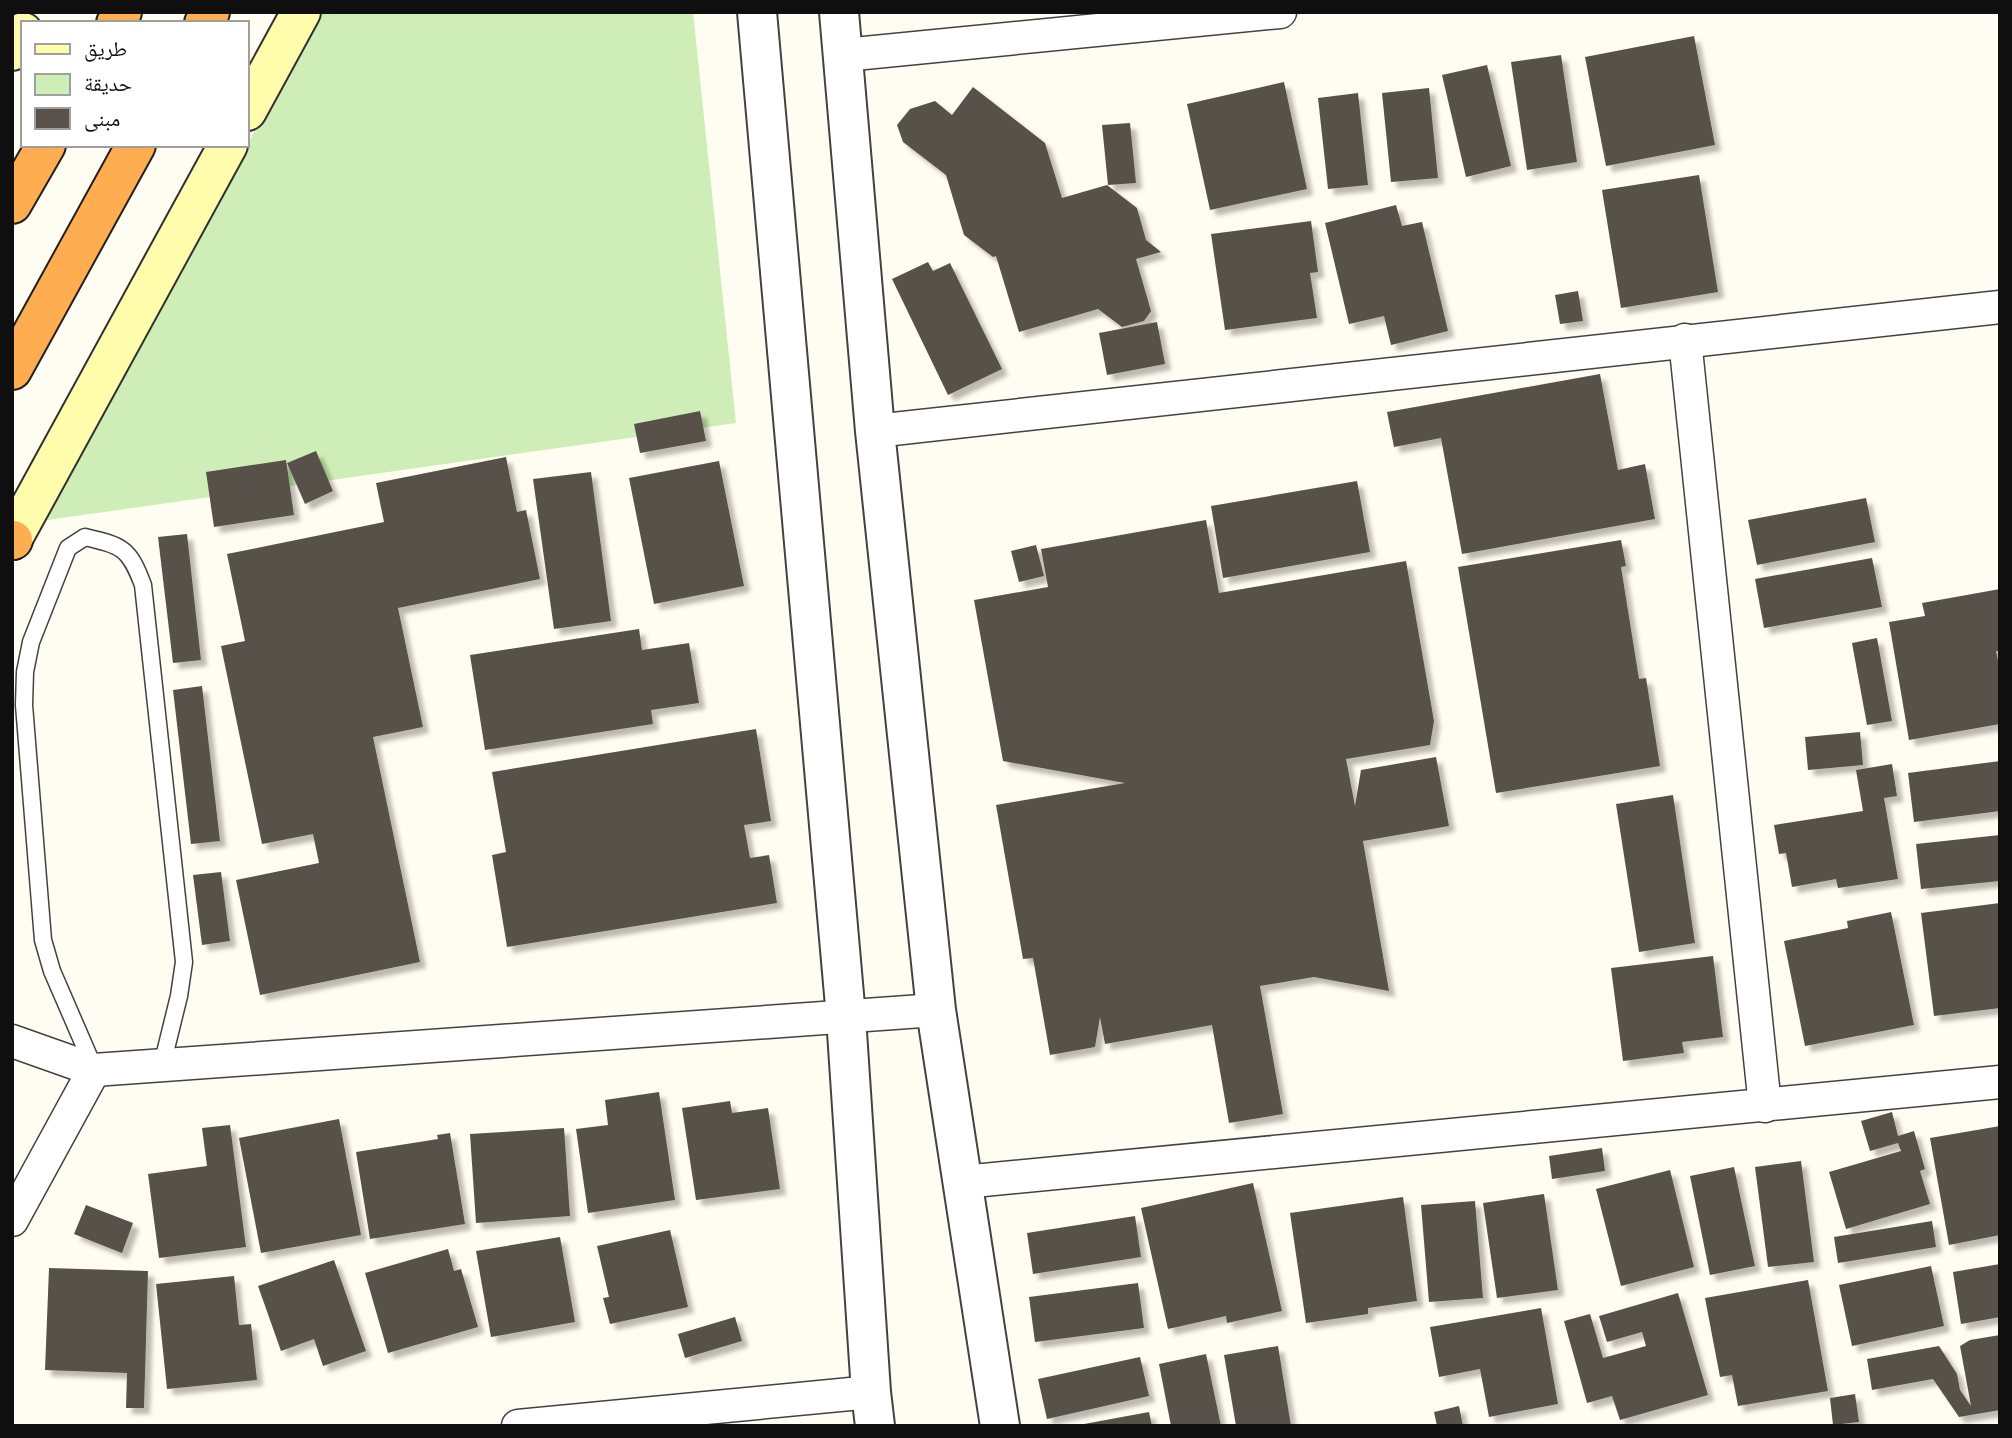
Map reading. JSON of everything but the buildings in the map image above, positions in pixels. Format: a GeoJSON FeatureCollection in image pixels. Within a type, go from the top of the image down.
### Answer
{"type":"FeatureCollection","features":[{"type":"Feature","properties":{"kind":"highway"},"geometry":{"type":"LineString","coordinates":[[12,204],[45,147]]}},
{"type":"Feature","properties":{"kind":"highway"},"geometry":{"type":"LineString","coordinates":[[12,370],[135,147]]}},
{"type":"Feature","properties":{"kind":"main road"},"geometry":{"type":"LineString","coordinates":[[248,109],[301,12]]}},
{"type":"Feature","properties":{"kind":"main road"},"geometry":{"type":"LineString","coordinates":[[12,51],[21,35]]}},
{"type":"Feature","properties":{"kind":"main road"},"geometry":{"type":"LineString","coordinates":[[12,540],[227,147]]}},
{"type":"Feature","properties":{"kind":"street"},"geometry":{"type":"LineString","coordinates":[[526,1425],[873,1409],[846,1017],[757,12]]}},
{"type":"Feature","properties":{"kind":"street"},"geometry":{"type":"LineString","coordinates":[[839,12],[875,431],[936,1010],[1000,1426]]}},
{"type":"Feature","properties":{"kind":"street"},"geometry":{"type":"LineString","coordinates":[[844,55],[1280,12]]}},
{"type":"Feature","properties":{"kind":"street"},"geometry":{"type":"LineString","coordinates":[[875,431],[2000,307]]}},
{"type":"Feature","properties":{"kind":"street"},"geometry":{"type":"LineString","coordinates":[[1685,340],[1765,1106]]}},
{"type":"Feature","properties":{"kind":"street"},"geometry":{"type":"LineString","coordinates":[[12,1041],[94,1070],[936,1010]]}},
{"type":"Feature","properties":{"kind":"street"},"geometry":{"type":"LineString","coordinates":[[12,1220],[94,1070]]}},
{"type":"Feature","properties":{"kind":"street"},"geometry":{"type":"LineString","coordinates":[[963,1182],[2000,1082]]}},
{"type":"Feature","properties":{"kind":"lane"},"geometry":{"type":"LineString","coordinates":[[94,1070],[52,971],[43,940],[24,705],[25,672],[32,642],[68,548],[85,537],[116,545],[134,562],[143,585],[184,962],[179,996],[162,1065]]}},
{"type":"Feature","properties":{"kind":"green space"},"geometry":{"type":"Polygon","coordinates":[[[320,12],[693,12],[736,423],[33,522],[320,12]]]}}]}
